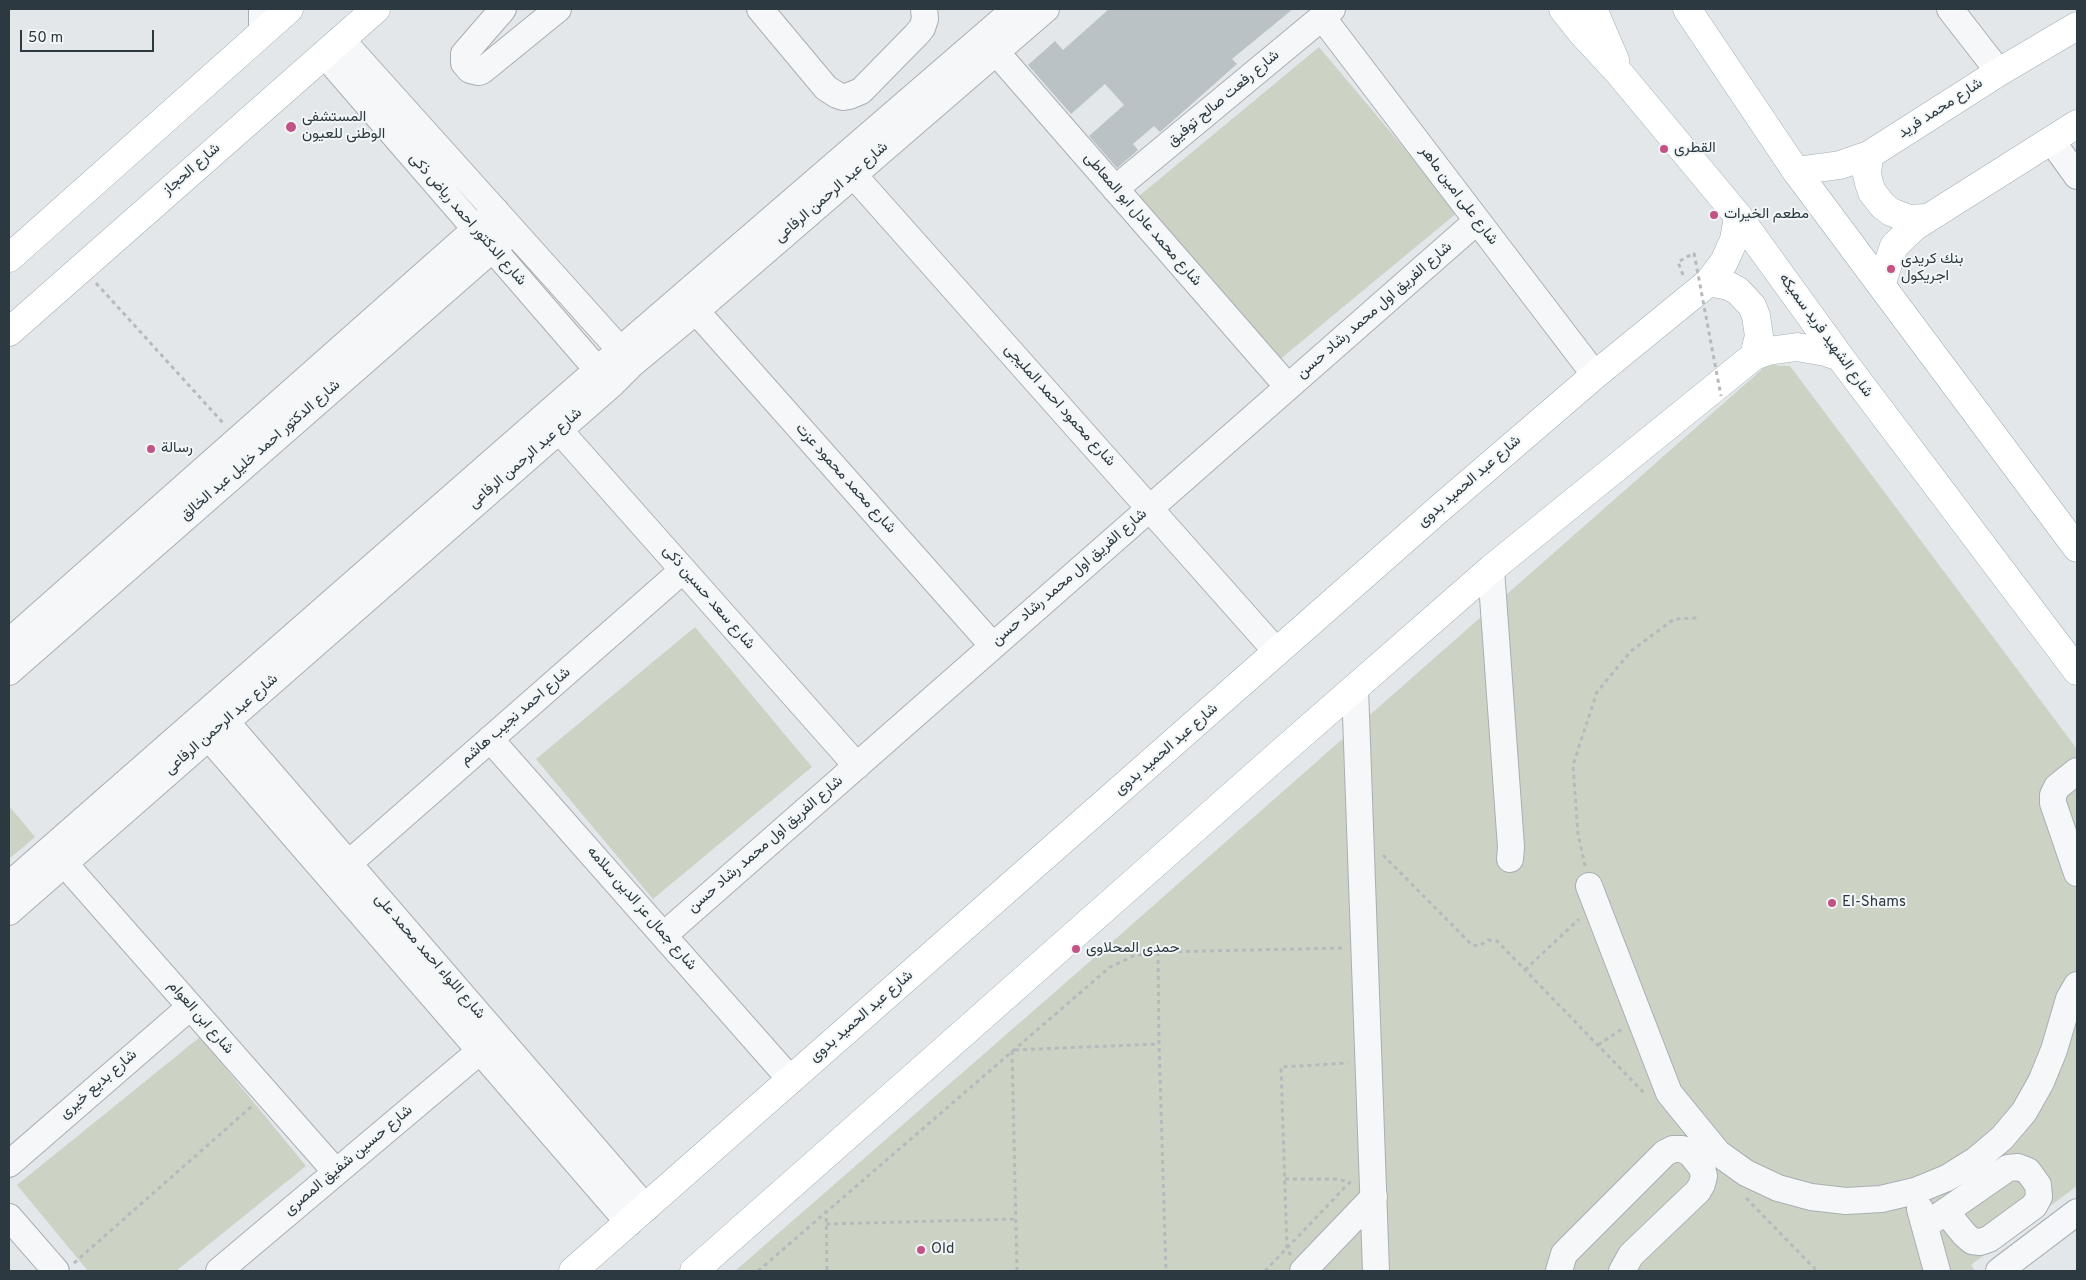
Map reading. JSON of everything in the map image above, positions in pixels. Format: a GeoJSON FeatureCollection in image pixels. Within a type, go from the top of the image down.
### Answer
{"type":"FeatureCollection","features":[{"type":"Feature","properties":{"kind":"main road"},"geometry":{"type":"LineString","coordinates":[[9,258],[262,20],[289,9]]}},
{"type":"Feature","properties":{"kind":"main road","name":"شارع الحجاز"},"geometry":{"type":"LineString","coordinates":[[9,332],[376,9]]}},
{"type":"Feature","properties":{"kind":"main road","name":"شارع الشهيد فريد سميكه"},"geometry":{"type":"LineString","coordinates":[[1563,9],[1582,33],[1620,74],[1738,216],[1840,357],[2077,671]]}},
{"type":"Feature","properties":{"kind":"main road"},"geometry":{"type":"LineString","coordinates":[[1592,9],[1620,74]]}},
{"type":"Feature","properties":{"kind":"main road"},"geometry":{"type":"LineString","coordinates":[[1687,12],[1796,171],[2077,548]]}},
{"type":"Feature","properties":{"kind":"main road","name":"شارع محمد فريد"},"geometry":{"type":"LineString","coordinates":[[1796,171],[1840,165],[1869,155],[1999,72],[2077,26]]}},
{"type":"Feature","properties":{"kind":"main road"},"geometry":{"type":"LineString","coordinates":[[1881,285],[1894,246],[1903,236],[1927,218],[2077,124]]}},
{"type":"Feature","properties":{"kind":"main road"},"geometry":{"type":"LineString","coordinates":[[1869,155],[1867,174],[1877,199],[1891,212],[1900,216],[1909,219],[1927,218]]}},
{"type":"Feature","properties":{"kind":"main road","name":"شارع عبد الحميد بدوى"},"geometry":{"type":"LineString","coordinates":[[573,1271],[1277,652],[1595,375],[1708,282],[1724,262],[1734,240],[1738,216]]}},
{"type":"Feature","properties":{"kind":"main road"},"geometry":{"type":"LineString","coordinates":[[1708,282],[1724,285],[1738,291],[1752,306],[1756,316],[1759,336],[1754,356]]}},
{"type":"Feature","properties":{"kind":"main road"},"geometry":{"type":"LineString","coordinates":[[694,1271],[1354,688],[1492,569],[1754,356],[1775,349],[1797,347],[1826,352],[1840,357]]}},
{"type":"Feature","properties":{"kind":"street"},"geometry":{"type":"LineString","coordinates":[[503,9],[464,54],[464,63],[470,70],[479,72],[484,70],[546,12]]}},
{"type":"Feature","properties":{"kind":"street"},"geometry":{"type":"LineString","coordinates":[[760,9],[826,88],[837,95],[843,96],[849,96],[861,90],[916,35],[922,28],[925,19],[924,9]]}},
{"type":"Feature","properties":{"kind":"street","name":"شارع عبد الرحمن الرفاعى"},"geometry":{"type":"LineString","coordinates":[[626,357],[696,311],[1015,9]]}},
{"type":"Feature","properties":{"kind":"street","name":"شارع عبد الرحمن الرفاعى"},"geometry":{"type":"LineString","coordinates":[[9,912],[64,863],[211,722],[626,357],[847,167],[996,52],[1046,9]]}},
{"type":"Feature","properties":{"kind":"street"},"geometry":{"type":"LineString","coordinates":[[1950,9],[1999,72]]}},
{"type":"Feature","properties":{"kind":"street","name":"شارع رفعت صالح توفيق"},"geometry":{"type":"LineString","coordinates":[[1115,189],[1327,13]]}},
{"type":"Feature","properties":{"kind":"street","name":"شارع على امين ماهر"},"geometry":{"type":"LineString","coordinates":[[1327,13],[1477,221],[1595,375]]}},
{"type":"Feature","properties":{"kind":"street","name":"شارع الدكتور احمد رياض ذكى"},"geometry":{"type":"LineString","coordinates":[[332,46],[496,211],[626,357]]}},
{"type":"Feature","properties":{"kind":"street","name":"شارع الدكتور احمد رياض ذكى"},"geometry":{"type":"LineString","coordinates":[[332,46],[475,229],[604,377]]}},
{"type":"Feature","properties":{"kind":"street","name":"شارع محمد عادل ابو المعاطى"},"geometry":{"type":"LineString","coordinates":[[996,52],[1288,387]]}},
{"type":"Feature","properties":{"kind":"street"},"geometry":{"type":"LineString","coordinates":[[2051,140],[2077,176]]}},
{"type":"Feature","properties":{"kind":"street","name":"شارع محمود احمد المليجى"},"geometry":{"type":"LineString","coordinates":[[847,167],[1277,652]]}},
{"type":"Feature","properties":{"kind":"street","name":"شارع الدكتور احمد خليل عبد الخالق"},"geometry":{"type":"LineString","coordinates":[[11,659],[238,440],[496,211]]}},
{"type":"Feature","properties":{"kind":"street","name":"شارع الفريق اول محمد رشاد حسن"},"geometry":{"type":"LineString","coordinates":[[664,935],[1477,221]]}},
{"type":"Feature","properties":{"kind":"street","name":"شارع الدكتور احمد خليل عبد الخالق"},"geometry":{"type":"LineString","coordinates":[[11,659],[513,231]]}},
{"type":"Feature","properties":{"kind":"street","name":"شارع محمد محمود عزت"},"geometry":{"type":"LineString","coordinates":[[696,311],[993,646]]}},
{"type":"Feature","properties":{"kind":"street","name":"شارع عبد الرحمن الرفاعى"},"geometry":{"type":"LineString","coordinates":[[9,884],[211,722],[559,430],[604,377]]}},
{"type":"Feature","properties":{"kind":"street","name":"شارع سعد حسين ذكى"},"geometry":{"type":"LineString","coordinates":[[559,430],[857,766]]}},
{"type":"Feature","properties":{"kind":"street"},"geometry":{"type":"LineString","coordinates":[[1492,569],[1511,847],[1510,858]]}},
{"type":"Feature","properties":{"kind":"street","name":"شارع احمد نجيب هاشم"},"geometry":{"type":"LineString","coordinates":[[348,864],[683,570]]}},
{"type":"Feature","properties":{"kind":"street"},"geometry":{"type":"LineString","coordinates":[[1354,688],[1376,1271]]}},
{"type":"Feature","properties":{"kind":"street","name":"شارع اللواء احمد محمد على"},"geometry":{"type":"LineString","coordinates":[[211,722],[348,864],[638,1215]]}},
{"type":"Feature","properties":{"kind":"street","name":"شارع اللواء احمد محمد على"},"geometry":{"type":"LineString","coordinates":[[211,722],[480,1051],[638,1215]]}},
{"type":"Feature","properties":{"kind":"street","name":"شارع جمال عز الدين سلامه"},"geometry":{"type":"LineString","coordinates":[[490,739],[791,1080]]}},
{"type":"Feature","properties":{"kind":"street"},"geometry":{"type":"LineString","coordinates":[[2077,771],[2057,787],[2053,795],[2053,803],[2072,846],[2077,873]]}},
{"type":"Feature","properties":{"kind":"street","name":"شارع ابن العوام"},"geometry":{"type":"LineString","coordinates":[[64,863],[336,1172]]}},
{"type":"Feature","properties":{"kind":"street"},"geometry":{"type":"LineString","coordinates":[[1593,895],[1670,1093],[1718,1153],[1746,1173],[1778,1188],[1811,1197],[1837,1200],[1881,1199],[1914,1191],[1946,1178],[1976,1160],[2002,1138],[2024,1112],[2041,1082],[2054,1050],[2069,999],[2077,985]]}},
{"type":"Feature","properties":{"kind":"street","name":"شارع بديع خيرى"},"geometry":{"type":"LineString","coordinates":[[9,1164],[190,1007]]}},
{"type":"Feature","properties":{"kind":"street","name":"شارع حسين شفيق المصرى"},"geometry":{"type":"LineString","coordinates":[[219,1271],[480,1051]]}},
{"type":"Feature","properties":{"kind":"street"},"geometry":{"type":"LineString","coordinates":[[1559,1271],[1564,1254],[1665,1153],[1673,1149],[1682,1149],[1690,1153],[1702,1168],[1704,1176],[1698,1191],[1631,1255],[1622,1271]]}},
{"type":"Feature","properties":{"kind":"street"},"geometry":{"type":"LineString","coordinates":[[1914,1191],[1936,1219],[1937,1271]]}},
{"type":"Feature","properties":{"kind":"street"},"geometry":{"type":"LineString","coordinates":[[1297,1264],[1374,1197]]}},
{"type":"Feature","properties":{"kind":"street"},"geometry":{"type":"LineString","coordinates":[[1999,1271],[2077,1212]]}},
{"type":"Feature","properties":{"kind":"street"},"geometry":{"type":"LineString","coordinates":[[9,1217],[64,1268]]}},
{"type":"Feature","properties":{"kind":"path"},"geometry":{"type":"LineString","coordinates":[[1678,262],[1694,253],[1721,396]]}},
{"type":"Feature","properties":{"kind":"path"},"geometry":{"type":"LineString","coordinates":[[82,267],[238,440]]}},
{"type":"Feature","properties":{"kind":"path"},"geometry":{"type":"LineString","coordinates":[[1525,970],[1593,895],[1578,834],[1573,765],[1597,692],[1630,651],[1674,619],[1697,618]]}},
{"type":"Feature","properties":{"kind":"path"},"geometry":{"type":"LineString","coordinates":[[1360,844],[1377,850],[1386,857],[1472,946],[1479,946],[1488,940],[1497,941],[1652,1101]]}},
{"type":"Feature","properties":{"kind":"path"},"geometry":{"type":"LineString","coordinates":[[758,1271],[826,1210],[1110,967],[1133,956],[1158,952],[1364,947]]}},
{"type":"Feature","properties":{"kind":"path"},"geometry":{"type":"LineString","coordinates":[[1158,952],[1166,1271]]}},
{"type":"Feature","properties":{"kind":"path"},"geometry":{"type":"LineString","coordinates":[[1598,1045],[1641,1016]]}},
{"type":"Feature","properties":{"kind":"path"},"geometry":{"type":"LineString","coordinates":[[1012,1050],[1159,1044]]}},
{"type":"Feature","properties":{"kind":"path"},"geometry":{"type":"LineString","coordinates":[[1012,1050],[1017,1271]]}},
{"type":"Feature","properties":{"kind":"path"},"geometry":{"type":"LineString","coordinates":[[1297,1264],[1287,1250],[1281,1067],[1368,1063]]}},
{"type":"Feature","properties":{"kind":"path"},"geometry":{"type":"LineString","coordinates":[[64,1268],[266,1094]]}},
{"type":"Feature","properties":{"kind":"path"},"geometry":{"type":"LineString","coordinates":[[1265,1271],[1350,1182],[1350,1172]]}},
{"type":"Feature","properties":{"kind":"path"},"geometry":{"type":"LineString","coordinates":[[1285,1179],[1338,1178],[1350,1182],[1374,1197]]}},
{"type":"Feature","properties":{"kind":"path"},"geometry":{"type":"LineString","coordinates":[[1745,1197],[1817,1271]]}},
{"type":"Feature","properties":{"kind":"path"},"geometry":{"type":"LineString","coordinates":[[826,1210],[827,1271]]}},
{"type":"Feature","properties":{"kind":"path"},"geometry":{"type":"LineString","coordinates":[[826,1224],[1016,1219]]}},
{"type":"Feature","properties":{"kind":"shaded area"},"geometry":{"type":"Polygon","coordinates":[[[1319,47],[1458,212],[1278,361],[1139,196],[1319,47]]]}},
{"type":"Feature","properties":{"kind":"shaded area"},"geometry":{"type":"Polygon","coordinates":[[[1767,365],[1790,366],[2077,749],[2077,1186],[1971,1265],[1975,1271],[735,1271],[1087,964],[1767,365]]]}},
{"type":"Feature","properties":{"kind":"shaded area"},"geometry":{"type":"Polygon","coordinates":[[[695,627],[812,767],[653,899],[536,759],[695,627]]]}},
{"type":"Feature","properties":{"kind":"shaded area"},"geometry":{"type":"Polygon","coordinates":[[[9,806],[35,837],[9,859],[9,806]]]}},
{"type":"Feature","properties":{"kind":"shaded area"},"geometry":{"type":"Polygon","coordinates":[[[200,1037],[306,1166],[176,1271],[88,1271],[17,1185],[200,1037]]]}},
{"type":"Feature","properties":{"kind":"building"},"geometry":{"type":"Polygon","coordinates":[[[1109,9],[1293,9],[1232,59],[1237,64],[1160,132],[1154,126],[1133,144],[1138,150],[1117,168],[1089,136],[1124,105],[1105,84],[1071,114],[1028,65],[1055,41],[1063,50],[1109,9]]]}},
{"type":"Feature","properties":{"kind":"place","name":"المستشفى الوطنى للعيون"},"geometry":{"type":"Point","coordinates":[291,127]}},
{"type":"Feature","properties":{"kind":"place","name":"القطرى"},"geometry":{"type":"Point","coordinates":[1664,149]}},
{"type":"Feature","properties":{"kind":"place","name":"مطعم الخيرات"},"geometry":{"type":"Point","coordinates":[1714,215]}},
{"type":"Feature","properties":{"kind":"place","name":"بنك كريدى اجريكول"},"geometry":{"type":"Point","coordinates":[1891,269]}},
{"type":"Feature","properties":{"kind":"place","name":"رسالة"},"geometry":{"type":"Point","coordinates":[151,449]}},
{"type":"Feature","properties":{"kind":"place","name":"El-Shams"},"geometry":{"type":"Point","coordinates":[1832,903]}},
{"type":"Feature","properties":{"kind":"place","name":"حمدى المحلاوى"},"geometry":{"type":"Point","coordinates":[1076,949]}},
{"type":"Feature","properties":{"kind":"place","name":"Old"},"geometry":{"type":"Point","coordinates":[921,1250]}}]}
